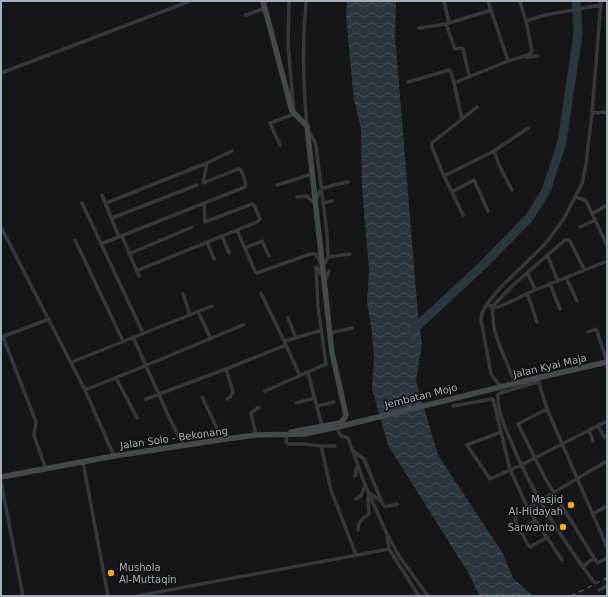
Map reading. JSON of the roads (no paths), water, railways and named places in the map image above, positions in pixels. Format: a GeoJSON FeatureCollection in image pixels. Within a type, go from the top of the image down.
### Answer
{"type":"FeatureCollection","features":[{"type":"Feature","properties":{"kind":"main road"},"geometry":{"type":"LineString","coordinates":[[263,1],[288,97],[295,115],[302,120],[307,129],[332,354],[346,415],[343,421],[279,435]]}},
{"type":"Feature","properties":{"kind":"main road","name":"Jalan Kyai Maja"},"geometry":{"type":"LineString","coordinates":[[498,387],[538,380],[607,362]]}},
{"type":"Feature","properties":{"kind":"main road","name":"Jembatan Mojo"},"geometry":{"type":"LineString","coordinates":[[351,424],[498,387]]}},
{"type":"Feature","properties":{"kind":"main road","name":"Jalan Solo - Bekonang"},"geometry":{"type":"LineString","coordinates":[[1,477],[114,456],[222,439],[256,435],[304,434],[351,424]]}},
{"type":"Feature","properties":{"kind":"street"},"geometry":{"type":"LineString","coordinates":[[1,73],[190,1]]}},
{"type":"Feature","properties":{"kind":"street"},"geometry":{"type":"LineString","coordinates":[[280,145],[270,123],[295,115],[288,44],[289,1]]}},
{"type":"Feature","properties":{"kind":"street"},"geometry":{"type":"LineString","coordinates":[[237,230],[254,271],[257,273],[310,254],[314,254],[322,266],[328,257],[327,234],[316,146],[307,129],[303,85],[306,1]]}},
{"type":"Feature","properties":{"kind":"street"},"geometry":{"type":"LineString","coordinates":[[444,1],[455,49],[461,48],[463,50],[469,76]]}},
{"type":"Feature","properties":{"kind":"street"},"geometry":{"type":"LineString","coordinates":[[488,1],[508,61]]}},
{"type":"Feature","properties":{"kind":"street"},"geometry":{"type":"LineString","coordinates":[[454,83],[508,61],[528,55],[532,51],[526,21],[520,2]]}},
{"type":"Feature","properties":{"kind":"street"},"geometry":{"type":"LineString","coordinates":[[498,387],[491,374],[481,320],[482,313],[500,288],[545,244],[563,220],[582,184],[592,113],[600,3],[585,8],[545,15],[526,21]]}},
{"type":"Feature","properties":{"kind":"street"},"geometry":{"type":"LineString","coordinates":[[246,15],[265,8]]}},
{"type":"Feature","properties":{"kind":"street"},"geometry":{"type":"LineString","coordinates":[[419,28],[448,23],[491,10]]}},
{"type":"Feature","properties":{"kind":"street"},"geometry":{"type":"LineString","coordinates":[[508,61],[538,56]]}},
{"type":"Feature","properties":{"kind":"street"},"geometry":{"type":"LineString","coordinates":[[408,82],[449,70],[454,83],[462,120]]}},
{"type":"Feature","properties":{"kind":"street"},"geometry":{"type":"LineString","coordinates":[[463,215],[444,176],[432,145],[477,106]]}},
{"type":"Feature","properties":{"kind":"street"},"geometry":{"type":"LineString","coordinates":[[592,113],[607,112]]}},
{"type":"Feature","properties":{"kind":"street"},"geometry":{"type":"LineString","coordinates":[[444,176],[494,151],[528,128]]}},
{"type":"Feature","properties":{"kind":"street"},"geometry":{"type":"LineString","coordinates":[[106,203],[207,163],[232,151]]}},
{"type":"Feature","properties":{"kind":"street"},"geometry":{"type":"LineString","coordinates":[[494,151],[499,165],[512,190]]}},
{"type":"Feature","properties":{"kind":"street"},"geometry":{"type":"LineString","coordinates":[[101,244],[245,187],[246,184],[241,170],[238,169],[203,183],[207,163]]}},
{"type":"Feature","properties":{"kind":"street"},"geometry":{"type":"LineString","coordinates":[[277,185],[312,174]]}},
{"type":"Feature","properties":{"kind":"street"},"geometry":{"type":"LineString","coordinates":[[452,192],[474,180],[488,211]]}},
{"type":"Feature","properties":{"kind":"street"},"geometry":{"type":"LineString","coordinates":[[321,189],[348,182]]}},
{"type":"Feature","properties":{"kind":"street"},"geometry":{"type":"LineString","coordinates":[[112,218],[197,185]]}},
{"type":"Feature","properties":{"kind":"street"},"geometry":{"type":"LineString","coordinates":[[297,197],[307,196],[316,203],[321,189]]}},
{"type":"Feature","properties":{"kind":"street"},"geometry":{"type":"LineString","coordinates":[[102,195],[139,276]]}},
{"type":"Feature","properties":{"kind":"street"},"geometry":{"type":"LineString","coordinates":[[576,197],[585,200],[607,245]]}},
{"type":"Feature","properties":{"kind":"street"},"geometry":{"type":"LineString","coordinates":[[323,203],[332,201]]}},
{"type":"Feature","properties":{"kind":"street"},"geometry":{"type":"LineString","coordinates":[[82,203],[143,333]]}},
{"type":"Feature","properties":{"kind":"street"},"geometry":{"type":"LineString","coordinates":[[136,271],[257,222],[260,219],[253,204],[205,222],[204,203]]}},
{"type":"Feature","properties":{"kind":"street"},"geometry":{"type":"LineString","coordinates":[[592,214],[607,205]]}},
{"type":"Feature","properties":{"kind":"street"},"geometry":{"type":"LineString","coordinates":[[580,227],[595,220]]}},
{"type":"Feature","properties":{"kind":"street"},"geometry":{"type":"LineString","coordinates":[[130,254],[192,227]]}},
{"type":"Feature","properties":{"kind":"street"},"geometry":{"type":"LineString","coordinates":[[1,228],[72,362],[114,456]]}},
{"type":"Feature","properties":{"kind":"street"},"geometry":{"type":"LineString","coordinates":[[222,236],[229,253]]}},
{"type":"Feature","properties":{"kind":"street"},"geometry":{"type":"LineString","coordinates":[[75,240],[123,341]]}},
{"type":"Feature","properties":{"kind":"street"},"geometry":{"type":"LineString","coordinates":[[515,383],[494,328],[492,307],[508,290],[548,257],[565,240],[569,240],[584,270]]}},
{"type":"Feature","properties":{"kind":"street"},"geometry":{"type":"LineString","coordinates":[[245,248],[262,241],[269,256]]}},
{"type":"Feature","properties":{"kind":"street"},"geometry":{"type":"LineString","coordinates":[[207,242],[214,259]]}},
{"type":"Feature","properties":{"kind":"street"},"geometry":{"type":"LineString","coordinates":[[328,257],[350,254]]}},
{"type":"Feature","properties":{"kind":"street"},"geometry":{"type":"LineString","coordinates":[[548,257],[558,281]]}},
{"type":"Feature","properties":{"kind":"street"},"geometry":{"type":"LineString","coordinates":[[486,306],[499,307],[535,290],[607,261]]}},
{"type":"Feature","properties":{"kind":"street"},"geometry":{"type":"LineString","coordinates":[[265,392],[326,364],[315,268],[318,269],[324,279],[327,277],[329,271]]}},
{"type":"Feature","properties":{"kind":"street"},"geometry":{"type":"LineString","coordinates":[[528,274],[535,290]]}},
{"type":"Feature","properties":{"kind":"street"},"geometry":{"type":"LineString","coordinates":[[566,277],[577,301]]}},
{"type":"Feature","properties":{"kind":"street"},"geometry":{"type":"LineString","coordinates":[[550,284],[560,309]]}},
{"type":"Feature","properties":{"kind":"street"},"geometry":{"type":"LineString","coordinates":[[261,293],[286,343],[300,376]]}},
{"type":"Feature","properties":{"kind":"street"},"geometry":{"type":"LineString","coordinates":[[528,293],[537,322]]}},
{"type":"Feature","properties":{"kind":"street"},"geometry":{"type":"LineString","coordinates":[[182,294],[190,315]]}},
{"type":"Feature","properties":{"kind":"street"},"geometry":{"type":"LineString","coordinates":[[72,362],[212,306]]}},
{"type":"Feature","properties":{"kind":"street"},"geometry":{"type":"LineString","coordinates":[[198,312],[211,339]]}},
{"type":"Feature","properties":{"kind":"street"},"geometry":{"type":"LineString","coordinates":[[288,318],[296,338]]}},
{"type":"Feature","properties":{"kind":"street"},"geometry":{"type":"LineString","coordinates":[[46,469],[34,436],[36,422],[2,338],[49,319]]}},
{"type":"Feature","properties":{"kind":"street"},"geometry":{"type":"LineString","coordinates":[[85,390],[243,325]]}},
{"type":"Feature","properties":{"kind":"street"},"geometry":{"type":"LineString","coordinates":[[330,333],[352,328]]}},
{"type":"Feature","properties":{"kind":"street"},"geometry":{"type":"LineString","coordinates":[[588,332],[595,329],[598,331],[607,362]]}},
{"type":"Feature","properties":{"kind":"street"},"geometry":{"type":"LineString","coordinates":[[146,399],[226,369],[296,338],[322,330]]}},
{"type":"Feature","properties":{"kind":"street"},"geometry":{"type":"LineString","coordinates":[[133,337],[145,366],[183,445]]}},
{"type":"Feature","properties":{"kind":"street"},"geometry":{"type":"LineString","coordinates":[[226,369],[233,392],[230,397],[226,399]]}},
{"type":"Feature","properties":{"kind":"street"},"geometry":{"type":"LineString","coordinates":[[308,373],[322,426]]}},
{"type":"Feature","properties":{"kind":"street"},"geometry":{"type":"LineString","coordinates":[[116,378],[137,418]]}},
{"type":"Feature","properties":{"kind":"street"},"geometry":{"type":"LineString","coordinates":[[594,582],[582,567],[541,501],[521,465],[503,422],[500,410],[498,396],[503,392],[538,380],[548,409],[607,547]]}},
{"type":"Feature","properties":{"kind":"street"},"geometry":{"type":"LineString","coordinates":[[202,397],[222,439]]}},
{"type":"Feature","properties":{"kind":"street"},"geometry":{"type":"LineString","coordinates":[[296,403],[315,398]]}},
{"type":"Feature","properties":{"kind":"street"},"geometry":{"type":"LineString","coordinates":[[452,406],[493,399],[510,469],[528,509],[562,560]]}},
{"type":"Feature","properties":{"kind":"street"},"geometry":{"type":"LineString","coordinates":[[317,406],[334,402]]}},
{"type":"Feature","properties":{"kind":"street"},"geometry":{"type":"LineString","coordinates":[[256,435],[251,413],[258,407]]}},
{"type":"Feature","properties":{"kind":"street"},"geometry":{"type":"LineString","coordinates":[[548,409],[518,424],[554,493],[594,558],[598,563],[607,558]]}},
{"type":"Feature","properties":{"kind":"street"},"geometry":{"type":"LineString","coordinates":[[501,432],[467,445],[489,478],[521,465],[534,457],[607,421]]}},
{"type":"Feature","properties":{"kind":"street"},"geometry":{"type":"LineString","coordinates":[[598,426],[604,437]]}},
{"type":"Feature","properties":{"kind":"street"},"geometry":{"type":"LineString","coordinates":[[337,427],[340,435],[348,438],[357,466],[387,534],[399,556],[428,596]]}},
{"type":"Feature","properties":{"kind":"street"},"geometry":{"type":"LineString","coordinates":[[589,430],[593,441]]}},
{"type":"Feature","properties":{"kind":"street"},"geometry":{"type":"LineString","coordinates":[[287,435],[286,442],[288,444],[335,446]]}},
{"type":"Feature","properties":{"kind":"street"},"geometry":{"type":"LineString","coordinates":[[321,446],[333,498],[356,555]]}},
{"type":"Feature","properties":{"kind":"street"},"geometry":{"type":"LineString","coordinates":[[351,449],[364,459],[385,507],[397,504]]}},
{"type":"Feature","properties":{"kind":"street"},"geometry":{"type":"LineString","coordinates":[[546,538],[530,547],[519,530],[514,518],[516,515],[607,461]]}},
{"type":"Feature","properties":{"kind":"street"},"geometry":{"type":"LineString","coordinates":[[83,462],[108,596]]}},
{"type":"Feature","properties":{"kind":"street"},"geometry":{"type":"LineString","coordinates":[[355,476],[357,466]]}},
{"type":"Feature","properties":{"kind":"street"},"geometry":{"type":"LineString","coordinates":[[1,482],[23,596]]}},
{"type":"Feature","properties":{"kind":"street"},"geometry":{"type":"LineString","coordinates":[[356,499],[361,496],[365,484]]}},
{"type":"Feature","properties":{"kind":"street"},"geometry":{"type":"LineString","coordinates":[[369,493],[382,501]]}},
{"type":"Feature","properties":{"kind":"street"},"geometry":{"type":"LineString","coordinates":[[358,530],[358,525],[364,517],[369,514],[369,493]]}},
{"type":"Feature","properties":{"kind":"street"},"geometry":{"type":"LineString","coordinates":[[592,514],[607,506]]}},
{"type":"Feature","properties":{"kind":"street"},"geometry":{"type":"LineString","coordinates":[[519,530],[535,521]]}},
{"type":"Feature","properties":{"kind":"street"},"geometry":{"type":"LineString","coordinates":[[387,534],[388,549],[419,596]]}},
{"type":"Feature","properties":{"kind":"street"},"geometry":{"type":"LineString","coordinates":[[137,596],[388,549]]}},
{"type":"Feature","properties":{"kind":"street"},"geometry":{"type":"LineString","coordinates":[[582,567],[594,558]]}},
{"type":"Feature","properties":{"kind":"street"},"geometry":{"type":"LineString","coordinates":[[599,590],[607,586]]}},
{"type":"Feature","properties":{"kind":"water"},"geometry":{"type":"Polygon","coordinates":[[[347,1],[396,1],[395,36],[418,315],[422,343],[416,381],[438,455],[502,552],[513,578],[533,596],[479,596],[469,574],[388,445],[372,389],[374,358],[367,301],[369,270],[362,187],[361,128],[354,100],[346,17],[347,1]]]}},
{"type":"Feature","properties":{"kind":"waterway"},"geometry":{"type":"LineString","coordinates":[[410,333],[483,265],[529,218],[546,191],[562,142],[578,33],[576,1]]}},
{"type":"Feature","properties":{"kind":"railway"},"geometry":{"type":"LineString","coordinates":[[571,596],[607,578]]}},
{"type":"Feature","properties":{"kind":"place","name":"Masjid Al-Hidayah"},"geometry":{"type":"Point","coordinates":[571,505]}},
{"type":"Feature","properties":{"kind":"place","name":"Sarwanto"},"geometry":{"type":"Point","coordinates":[563,527]}},
{"type":"Feature","properties":{"kind":"place","name":"Mushola Al-Muttaqin"},"geometry":{"type":"Point","coordinates":[111,573]}}]}
